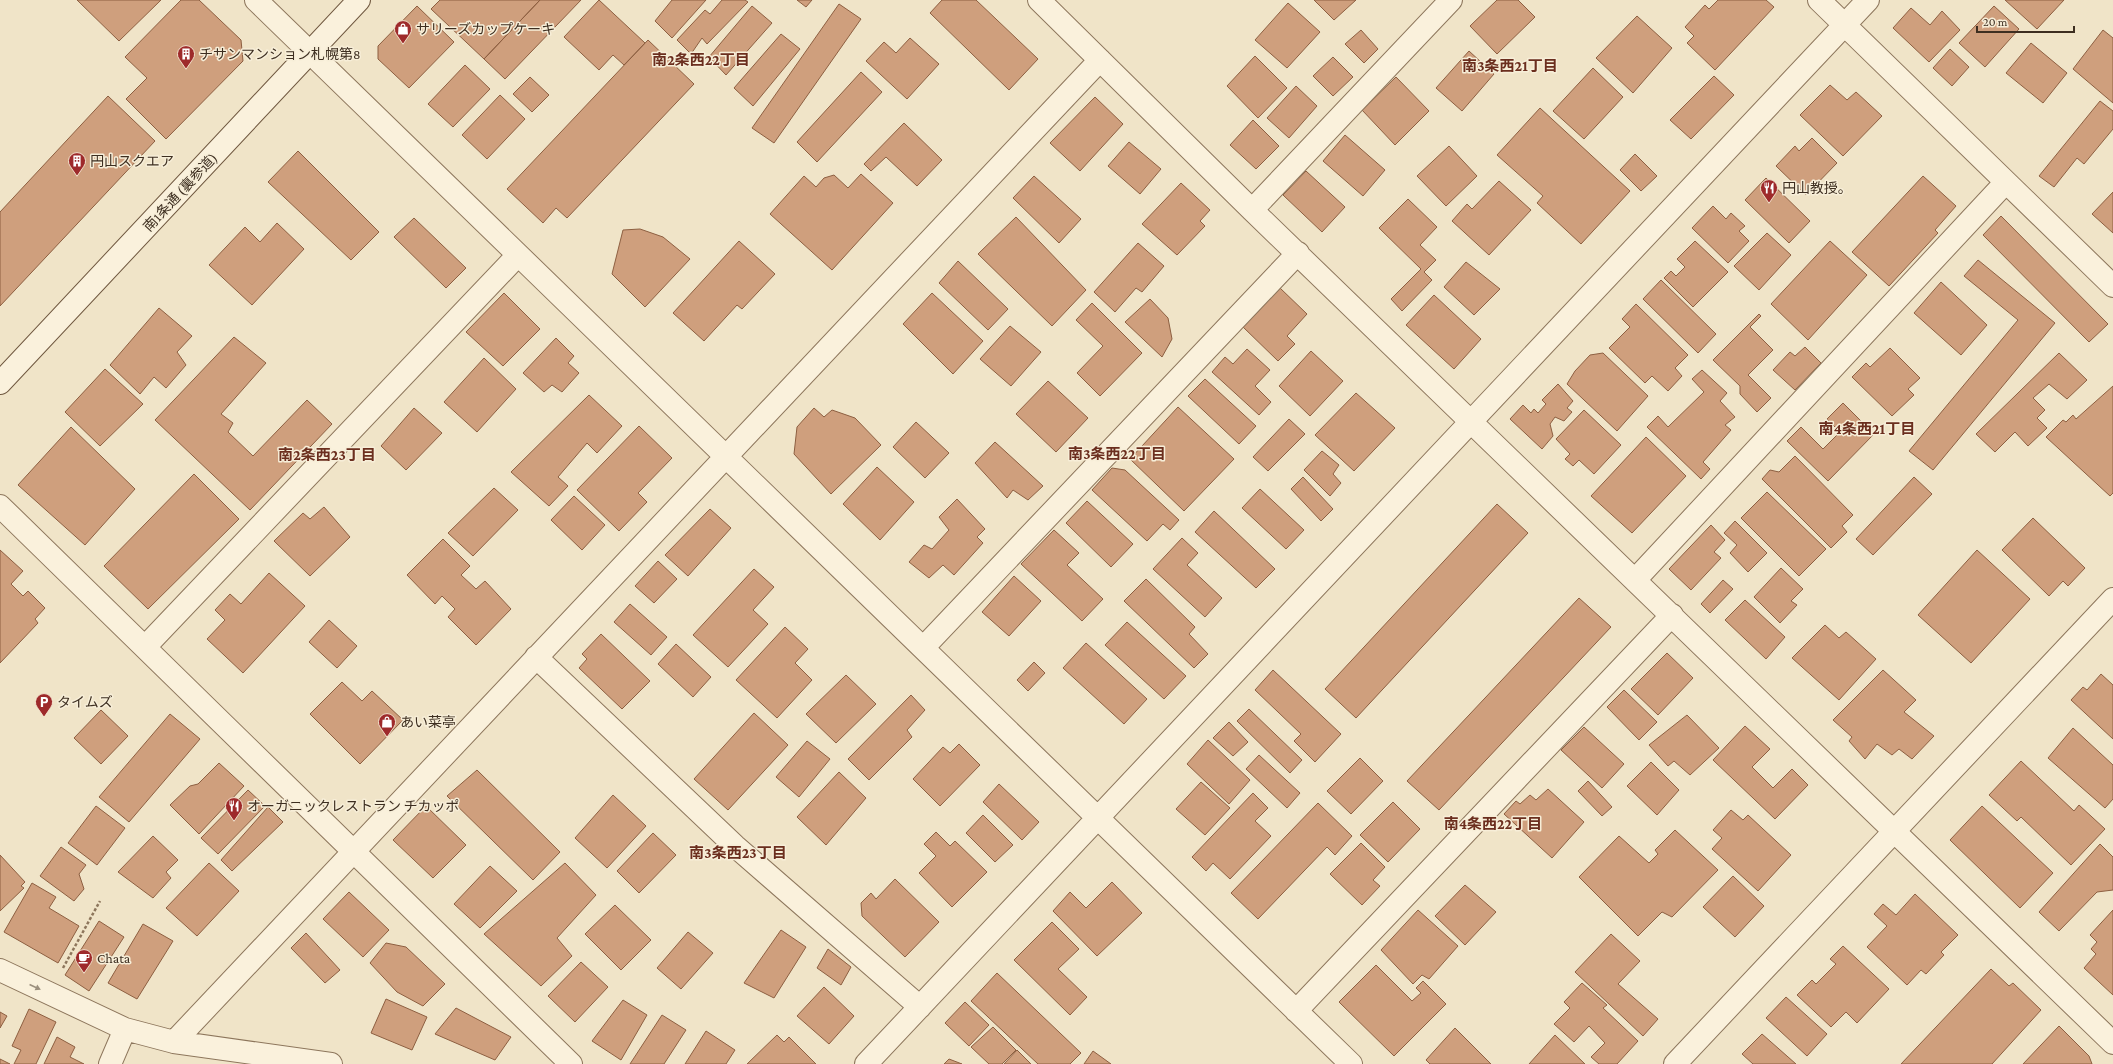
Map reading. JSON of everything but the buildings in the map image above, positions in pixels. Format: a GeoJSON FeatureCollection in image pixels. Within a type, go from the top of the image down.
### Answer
{"type":"FeatureCollection","features":[{"type":"Feature","properties":{"kind":"street"},"geometry":{"type":"LineString","coordinates":[[256,0],[1351,1064]]}},
{"type":"Feature","properties":{"kind":"street","name":"南1条通 (裏参道)"},"geometry":{"type":"LineString","coordinates":[[0,383],[359,0]]}},
{"type":"Feature","properties":{"kind":"street"},"geometry":{"type":"LineString","coordinates":[[1039,0],[1252,210],[2113,1042]]}},
{"type":"Feature","properties":{"kind":"street"},"geometry":{"type":"LineString","coordinates":[[1252,210],[1451,0]]}},
{"type":"Feature","properties":{"kind":"street"},"geometry":{"type":"LineString","coordinates":[[1819,0],[2113,286]]}},
{"type":"Feature","properties":{"kind":"street"},"geometry":{"type":"LineString","coordinates":[[866,1064],[1868,0]]}},
{"type":"Feature","properties":{"kind":"street"},"geometry":{"type":"LineString","coordinates":[[174,1042],[1100,60]]}},
{"type":"Feature","properties":{"kind":"street"},"geometry":{"type":"LineString","coordinates":[[1635,580],[2006,182]]}},
{"type":"Feature","properties":{"kind":"street"},"geometry":{"type":"LineString","coordinates":[[923,648],[1298,253]]}},
{"type":"Feature","properties":{"kind":"street"},"geometry":{"type":"LineString","coordinates":[[145,647],[518,255]]}},
{"type":"Feature","properties":{"kind":"street"},"geometry":{"type":"LineString","coordinates":[[0,506],[571,1064]]}},
{"type":"Feature","properties":{"kind":"street"},"geometry":{"type":"LineString","coordinates":[[1675,1064],[2113,599]]}},
{"type":"Feature","properties":{"kind":"street"},"geometry":{"type":"LineString","coordinates":[[1296,1011],[1672,615]]}},
{"type":"Feature","properties":{"kind":"street"},"geometry":{"type":"LineString","coordinates":[[536,657],[735,846],[920,1007]]}},
{"type":"Feature","properties":{"kind":"street"},"geometry":{"type":"LineString","coordinates":[[0,970],[125,1029],[174,1042],[331,1064]]}},
{"type":"Feature","properties":{"kind":"street"},"geometry":{"type":"LineString","coordinates":[[110,1064],[125,1029]]}},
{"type":"Feature","properties":{"kind":"path"},"geometry":{"type":"LineString","coordinates":[[49,993],[100,901]]}},
{"type":"Feature","properties":{"kind":"place","name":"サリーズカップケーキ"},"geometry":{"type":"Point","coordinates":[403,44]}},
{"type":"Feature","properties":{"kind":"place","name":"チサンマンション札幌第8"},"geometry":{"type":"Point","coordinates":[186,69]}},
{"type":"Feature","properties":{"kind":"place","name":"円山スクエア"},"geometry":{"type":"Point","coordinates":[77,176]}},
{"type":"Feature","properties":{"kind":"place","name":"円山教授。"},"geometry":{"type":"Point","coordinates":[1769,203]}},
{"type":"Feature","properties":{"kind":"place","name":"タイムズ"},"geometry":{"type":"Point","coordinates":[44,717]}},
{"type":"Feature","properties":{"kind":"place","name":"あい菜亭"},"geometry":{"type":"Point","coordinates":[387,737]}},
{"type":"Feature","properties":{"kind":"place","name":"オーガニックレストラン チカッポ"},"geometry":{"type":"Point","coordinates":[234,821]}},
{"type":"Feature","properties":{"kind":"place","name":"Chata"},"geometry":{"type":"Point","coordinates":[84,973]}},
{"type":"Feature","properties":{"kind":"district","name":"南2条西22丁目"},"geometry":{"type":"Point","coordinates":[701,60]}},
{"type":"Feature","properties":{"kind":"district","name":"南3条西21丁目"},"geometry":{"type":"Point","coordinates":[1510,66]}},
{"type":"Feature","properties":{"kind":"district","name":"南4条西21丁目"},"geometry":{"type":"Point","coordinates":[1867,429]}},
{"type":"Feature","properties":{"kind":"district","name":"南3条西22丁目"},"geometry":{"type":"Point","coordinates":[1117,454]}},
{"type":"Feature","properties":{"kind":"district","name":"南2条西23丁目"},"geometry":{"type":"Point","coordinates":[327,455]}},
{"type":"Feature","properties":{"kind":"district","name":"南4条西22丁目"},"geometry":{"type":"Point","coordinates":[1493,824]}},
{"type":"Feature","properties":{"kind":"district","name":"南3条西23丁目"},"geometry":{"type":"Point","coordinates":[738,853]}}]}
